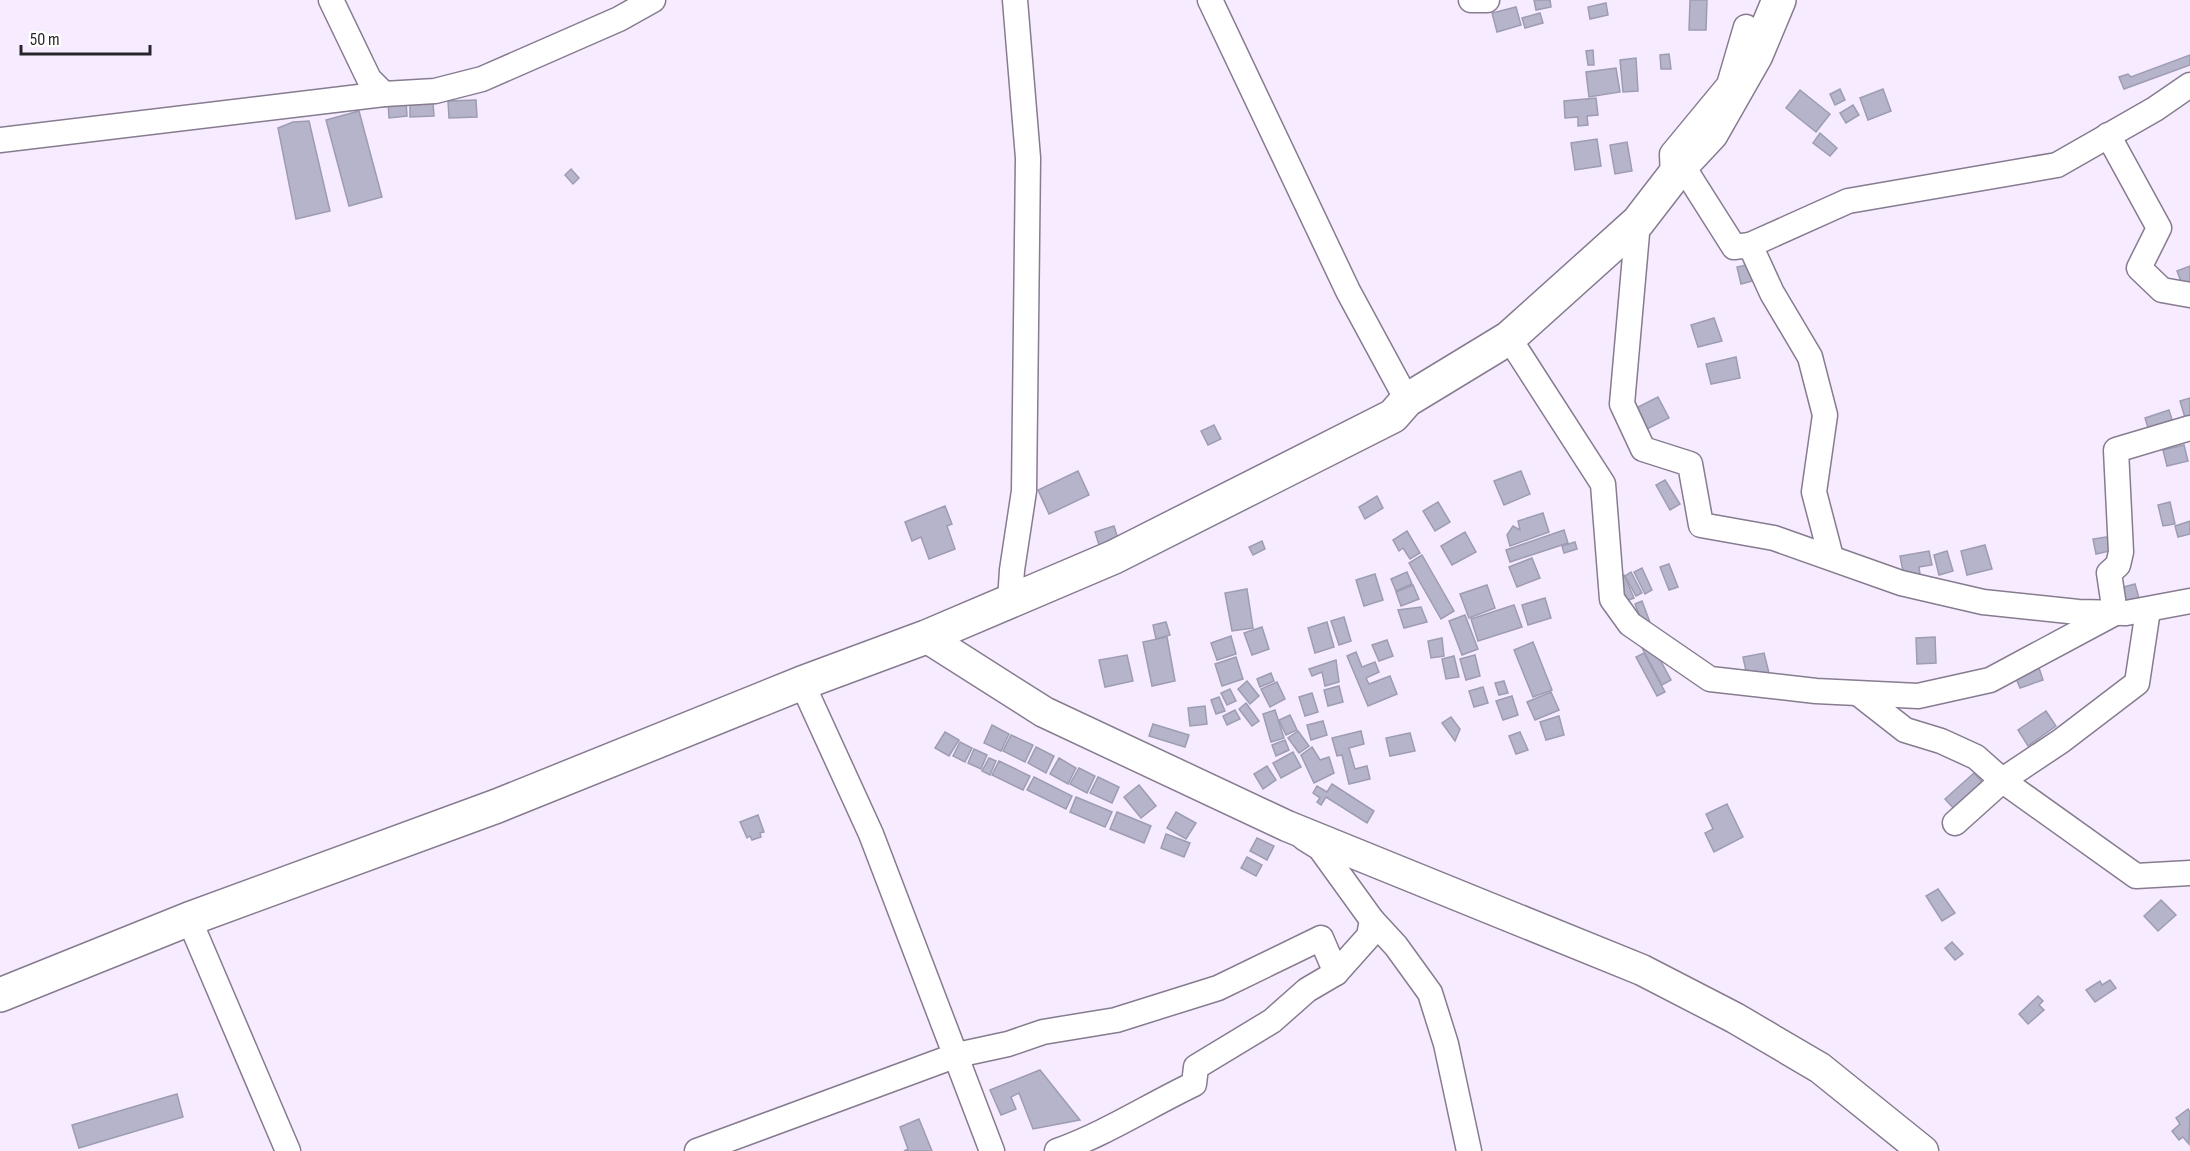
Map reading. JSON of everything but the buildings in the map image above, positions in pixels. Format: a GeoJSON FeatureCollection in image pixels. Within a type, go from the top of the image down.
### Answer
{"type":"FeatureCollection","features":[{"type":"Feature","properties":{"kind":"highway"},"geometry":{"type":"LineString","coordinates":[[0,994],[189,919],[497,806],[802,683],[926,637],[1114,557],[1393,416],[1407,400],[1509,338],[1638,222],[1682,165],[1711,134],[1756,56],[1779,0]]}},
{"type":"Feature","properties":{"kind":"main road"},"geometry":{"type":"LineString","coordinates":[[926,637],[1044,712],[1287,826],[1642,970],[1735,1018],[1820,1068],[1923,1151]]}},
{"type":"Feature","properties":{"kind":"street"},"geometry":{"type":"LineString","coordinates":[[331,0],[369,79],[384,94]]}},
{"type":"Feature","properties":{"kind":"street"},"geometry":{"type":"LineString","coordinates":[[0,140],[384,94],[435,91],[482,79],[619,19],[653,0]]}},
{"type":"Feature","properties":{"kind":"street"},"geometry":{"type":"LineString","coordinates":[[1010,602],[1012,570],[1024,490],[1028,158],[1015,0]]}},
{"type":"Feature","properties":{"kind":"street"},"geometry":{"type":"LineString","coordinates":[[1210,0],[1348,291],[1407,400]]}},
{"type":"Feature","properties":{"kind":"street"},"geometry":{"type":"LineString","coordinates":[[1471,0],[1487,0]]}},
{"type":"Feature","properties":{"kind":"street"},"geometry":{"type":"LineString","coordinates":[[1746,27],[1729,86],[1672,154],[1673,178],[1682,165],[1734,247],[1750,245],[1848,201],[2057,165],[2155,109],[2190,85]]}},
{"type":"Feature","properties":{"kind":"street"},"geometry":{"type":"LineString","coordinates":[[2108,135],[2159,228],[2139,268],[2162,290],[2190,295]]}},
{"type":"Feature","properties":{"kind":"street"},"geometry":{"type":"LineString","coordinates":[[1638,222],[1622,404],[1643,449],[1690,464],[1701,525],[1774,538],[1901,583],[1983,602],[2079,612],[2115,613],[2148,610],[2190,601]]}},
{"type":"Feature","properties":{"kind":"street"},"geometry":{"type":"LineString","coordinates":[[1750,245],[1772,293],[1810,357],[1816,380],[1825,415],[1814,492],[1831,557]]}},
{"type":"Feature","properties":{"kind":"street"},"geometry":{"type":"LineString","coordinates":[[1509,338],[1603,484],[1612,599],[1630,624],[1710,679],[1859,694],[1918,696],[1990,680],[2115,613]]}},
{"type":"Feature","properties":{"kind":"street"},"geometry":{"type":"LineString","coordinates":[[2115,613],[2109,573],[2118,565],[2121,552],[2116,450],[2190,428]]}},
{"type":"Feature","properties":{"kind":"street"},"geometry":{"type":"LineString","coordinates":[[1955,823],[2003,781],[2138,683],[2148,610]]}},
{"type":"Feature","properties":{"kind":"street"},"geometry":{"type":"LineString","coordinates":[[802,683],[871,834],[957,1054],[992,1151]]}},
{"type":"Feature","properties":{"kind":"street"},"geometry":{"type":"LineString","coordinates":[[1859,694],[1905,730],[1941,741],[1976,757],[2003,781],[2136,876],[2190,873]]}},
{"type":"Feature","properties":{"kind":"street"},"geometry":{"type":"LineString","coordinates":[[1287,826],[1320,848],[1344,878],[1372,920],[1396,946],[1430,993],[1446,1044],[1469,1151]]}},
{"type":"Feature","properties":{"kind":"street"},"geometry":{"type":"LineString","coordinates":[[189,919],[288,1151]]}},
{"type":"Feature","properties":{"kind":"street"},"geometry":{"type":"LineString","coordinates":[[1057,1151],[1094,1138],[1132,1115],[1194,1084],[1196,1067],[1272,1021],[1307,990],[1336,973],[1369,936],[1372,920]]}},
{"type":"Feature","properties":{"kind":"street"},"geometry":{"type":"LineString","coordinates":[[697,1151],[957,1054],[1008,1044],[1043,1032],[1116,1020],[1218,988],[1320,938],[1336,973]]}}]}
